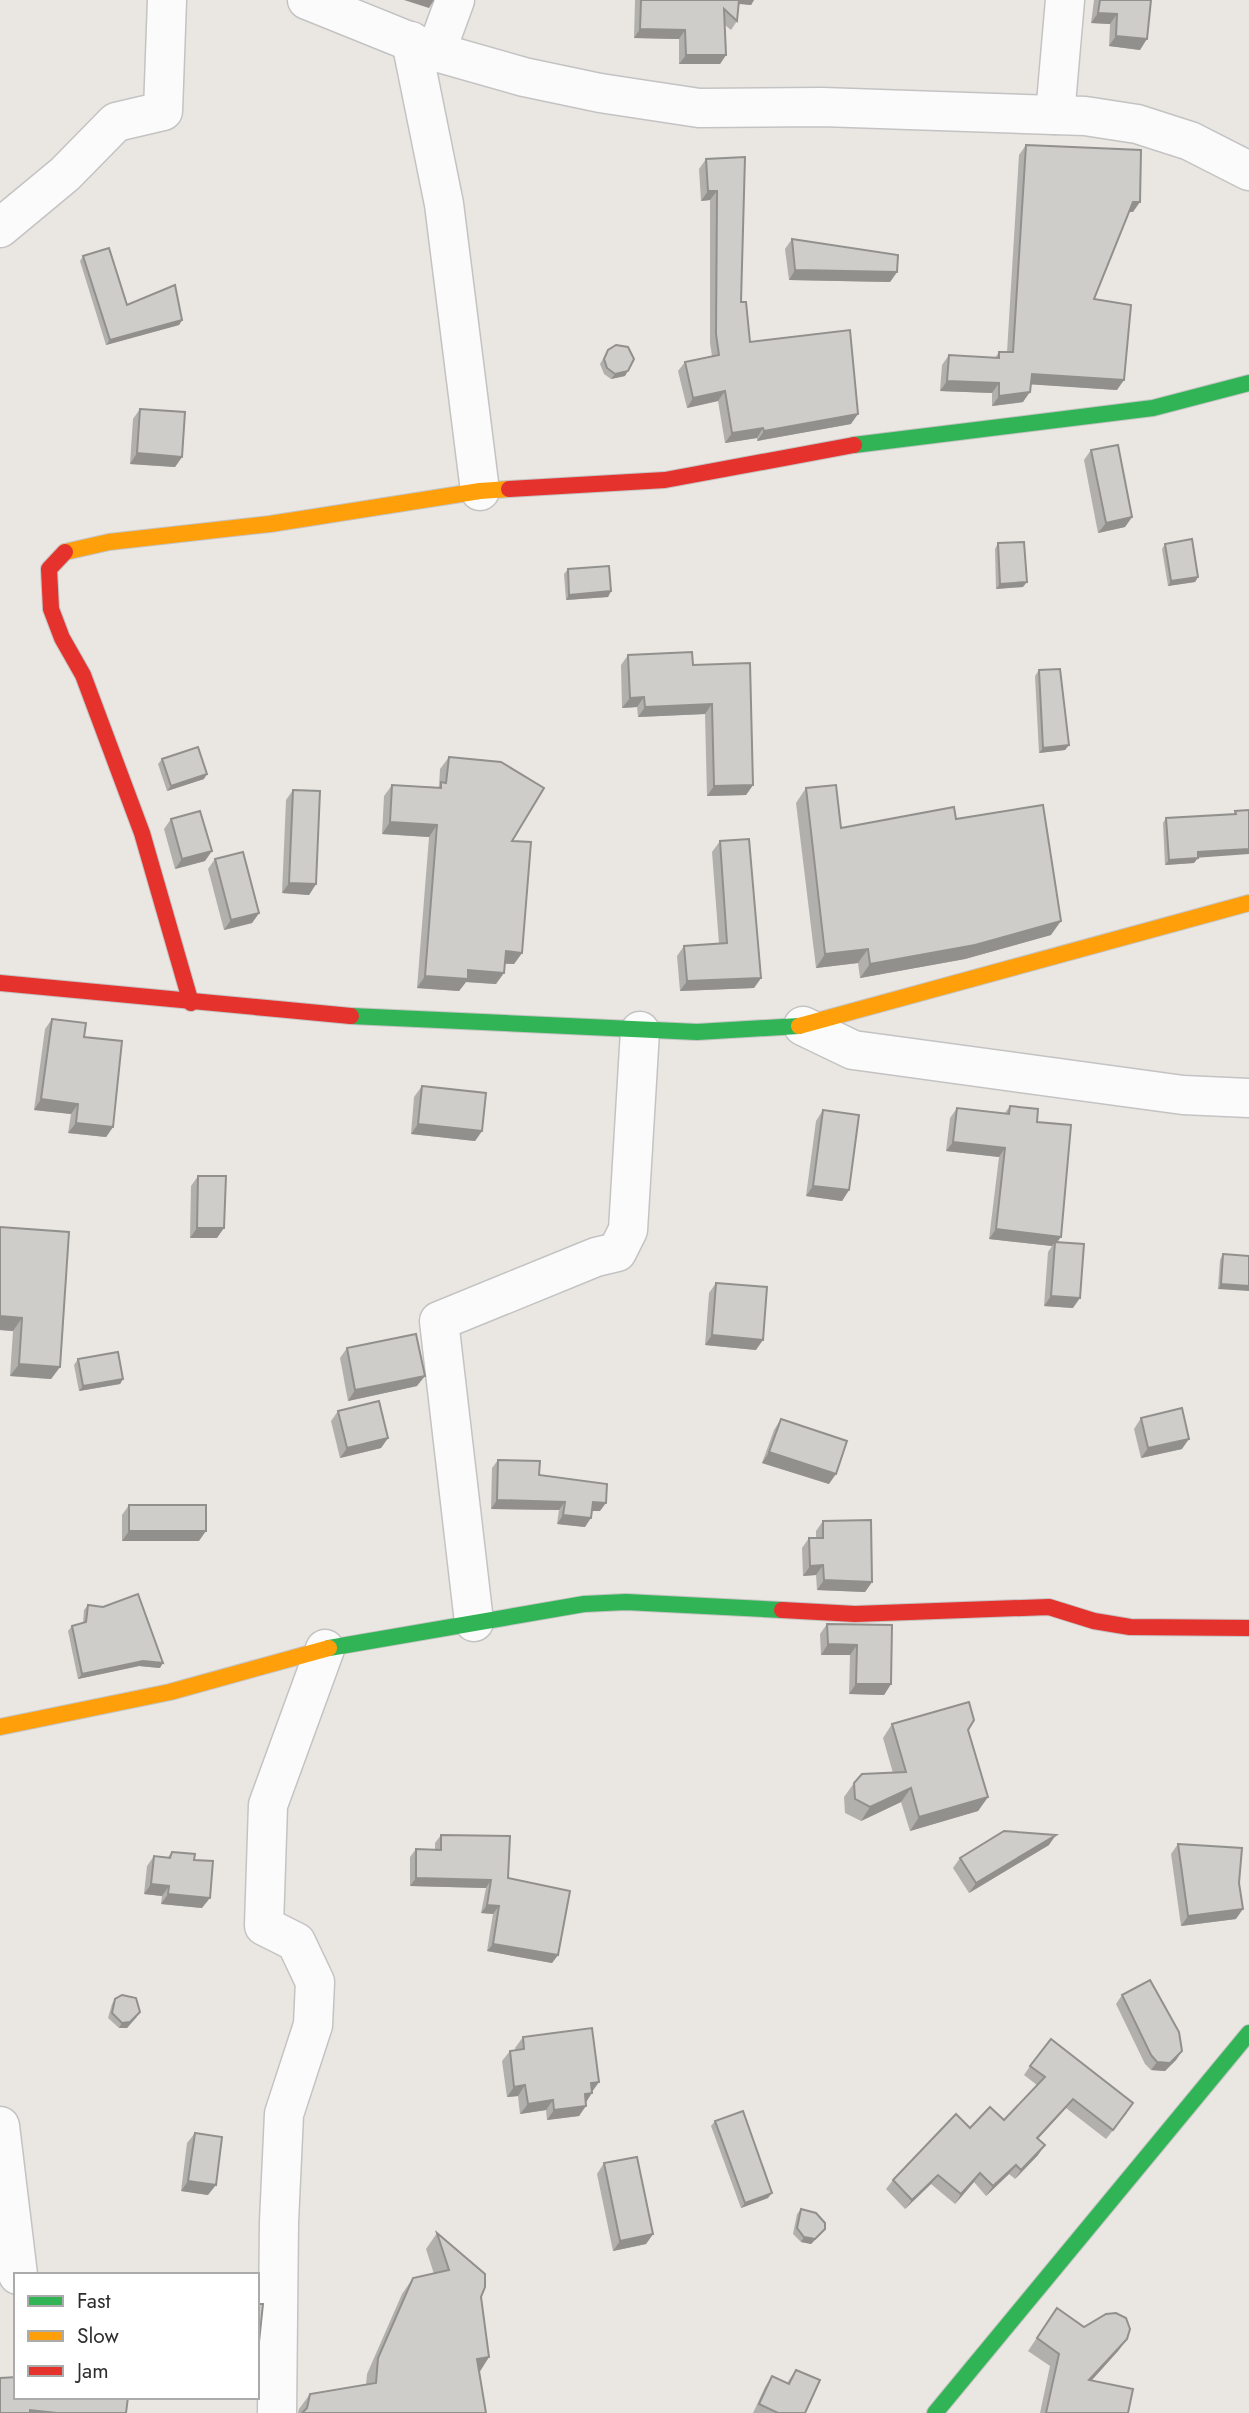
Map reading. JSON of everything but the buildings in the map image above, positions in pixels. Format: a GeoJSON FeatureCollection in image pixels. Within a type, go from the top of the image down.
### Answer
{"type":"FeatureCollection","features":[{"type":"Feature","properties":{"kind":"street"},"geometry":{"type":"LineString","coordinates":[[0,228],[65,174],[116,122],[163,111],[167,0]]}},
{"type":"Feature","properties":{"kind":"street"},"geometry":{"type":"LineString","coordinates":[[307,0],[423,46],[524,77],[699,108],[822,107],[1055,115],[1136,124],[1190,141],[1249,171]]}},
{"type":"Feature","properties":{"kind":"street"},"geometry":{"type":"LineString","coordinates":[[455,0],[423,46],[480,491]]}},
{"type":"Feature","properties":{"kind":"street"},"geometry":{"type":"LineString","coordinates":[[1055,115],[1065,0]]}},
{"type":"Feature","properties":{"kind":"street"},"geometry":{"type":"LineString","coordinates":[[191,1003],[142,833],[83,675],[62,638],[51,609],[49,569],[65,552],[83,547],[270,524],[480,491],[665,480],[842,447],[1153,408],[1249,383]]}},
{"type":"Feature","properties":{"kind":"street"},"geometry":{"type":"LineString","coordinates":[[0,983],[383,1019],[697,1032],[803,1026],[1249,904]]}},
{"type":"Feature","properties":{"kind":"street"},"geometry":{"type":"LineString","coordinates":[[803,1026],[853,1050],[1183,1095],[1249,1098]]}},
{"type":"Feature","properties":{"kind":"street"},"geometry":{"type":"LineString","coordinates":[[474,1622],[439,1321],[596,1257],[617,1252],[628,1230],[640,1031]]}},
{"type":"Feature","properties":{"kind":"street"},"geometry":{"type":"LineString","coordinates":[[0,1727],[170,1692],[325,1649],[584,1604],[626,1602],[855,1614],[1049,1606],[1094,1621],[1130,1627],[1249,1628]]}},
{"type":"Feature","properties":{"kind":"street"},"geometry":{"type":"LineString","coordinates":[[277,2413],[279,2222],[284,2114],[313,2025],[316,1982],[296,1942],[264,1926],[265,1833],[271,1796],[325,1649]]}},
{"type":"Feature","properties":{"kind":"street"},"geometry":{"type":"LineString","coordinates":[[935,2413],[1249,2033]]}},
{"type":"Feature","properties":{"kind":"street"},"geometry":{"type":"LineString","coordinates":[[0,2126],[18,2273]]}},
{"type":"Feature","properties":{"kind":"traffic: fast"},"geometry":{"type":"LineString","coordinates":[[854,445],[1153,408],[1249,383]]}},
{"type":"Feature","properties":{"kind":"traffic: fast"},"geometry":{"type":"LineString","coordinates":[[351,1016],[697,1032],[799,1026]]}},
{"type":"Feature","properties":{"kind":"traffic: fast"},"geometry":{"type":"LineString","coordinates":[[329,1648],[584,1604],[626,1602],[782,1610]]}},
{"type":"Feature","properties":{"kind":"traffic: fast"},"geometry":{"type":"LineString","coordinates":[[935,2413],[1249,2033]]}},
{"type":"Feature","properties":{"kind":"traffic: slow"},"geometry":{"type":"LineString","coordinates":[[65,552],[109,542],[270,524],[480,491],[509,489]]}},
{"type":"Feature","properties":{"kind":"traffic: slow"},"geometry":{"type":"LineString","coordinates":[[799,1026],[1249,903]]}},
{"type":"Feature","properties":{"kind":"traffic: slow"},"geometry":{"type":"LineString","coordinates":[[0,1727],[170,1692],[329,1648]]}},
{"type":"Feature","properties":{"kind":"traffic: jam"},"geometry":{"type":"LineString","coordinates":[[509,489],[665,480],[854,445]]}},
{"type":"Feature","properties":{"kind":"traffic: jam"},"geometry":{"type":"LineString","coordinates":[[65,552],[49,569],[51,609],[62,638],[83,675],[142,833],[191,1003]]}},
{"type":"Feature","properties":{"kind":"traffic: jam"},"geometry":{"type":"LineString","coordinates":[[0,983],[351,1016]]}},
{"type":"Feature","properties":{"kind":"traffic: jam"},"geometry":{"type":"LineString","coordinates":[[782,1610],[855,1614],[1049,1607],[1094,1621],[1130,1627],[1249,1628]]}}]}
